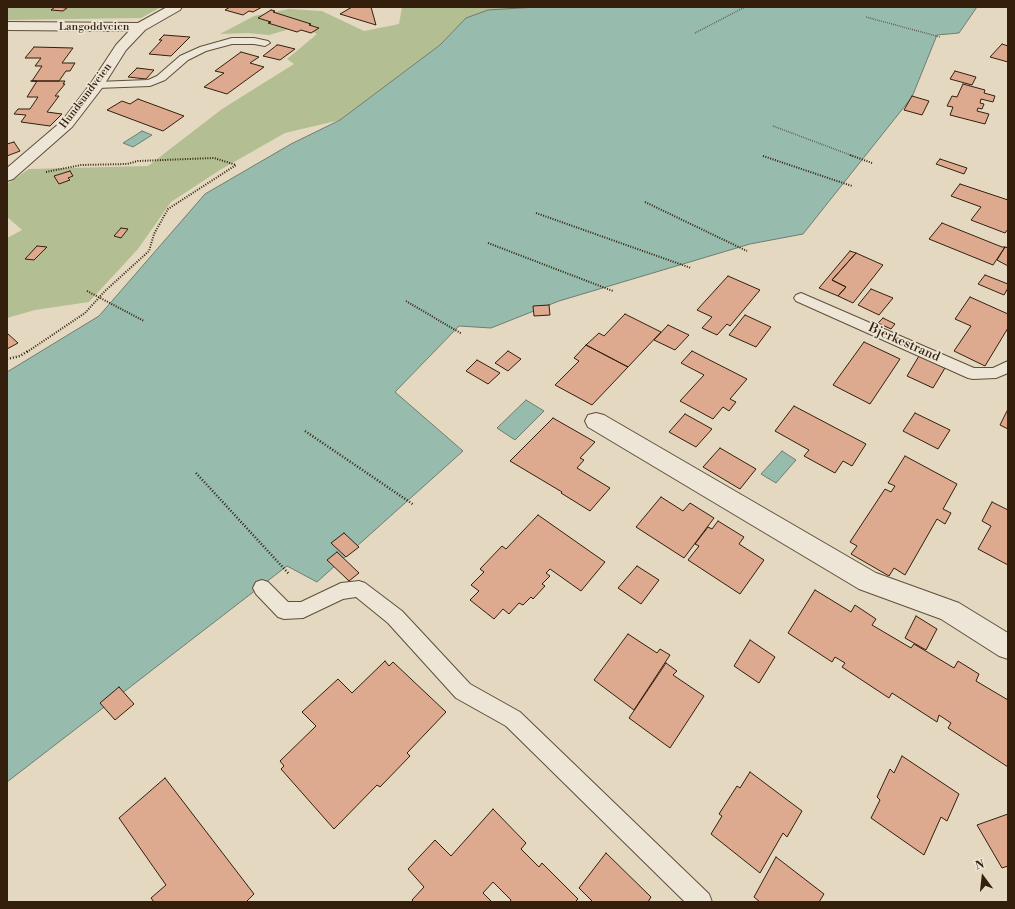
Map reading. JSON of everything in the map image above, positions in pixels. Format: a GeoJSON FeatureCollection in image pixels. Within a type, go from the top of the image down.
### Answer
{"type":"FeatureCollection","features":[{"type":"Feature","properties":{"kind":"street","name":"Langoddveien"},"geometry":{"type":"LineString","coordinates":[[7,26],[140,27],[176,7]]}},
{"type":"Feature","properties":{"kind":"street","name":"Hundsundveien"},"geometry":{"type":"LineString","coordinates":[[10,173],[67,124],[97,85],[121,48],[140,27]]}},
{"type":"Feature","properties":{"kind":"street"},"geometry":{"type":"LineString","coordinates":[[596,421],[868,582],[950,611],[1008,647]]}},
{"type":"Feature","properties":{"kind":"lane"},"geometry":{"type":"LineString","coordinates":[[97,85],[150,84],[161,78],[184,58],[203,49],[232,41],[254,40],[265,43]]}},
{"type":"Feature","properties":{"kind":"lane","name":"Bjerkestrand"},"geometry":{"type":"LineString","coordinates":[[801,298],[973,374],[996,373],[1008,366]]}},
{"type":"Feature","properties":{"kind":"lane"},"geometry":{"type":"LineString","coordinates":[[262,588],[284,611],[303,610],[342,591],[359,589],[395,617],[462,691],[513,719],[701,902]]}},
{"type":"Feature","properties":{"kind":"path"},"geometry":{"type":"LineString","coordinates":[[695,33],[745,7]]}},
{"type":"Feature","properties":{"kind":"path"},"geometry":{"type":"LineString","coordinates":[[866,17],[940,37]]}},
{"type":"Feature","properties":{"kind":"path"},"geometry":{"type":"LineString","coordinates":[[773,126],[872,163]]}},
{"type":"Feature","properties":{"kind":"path"},"geometry":{"type":"LineString","coordinates":[[763,156],[852,186]]}},
{"type":"Feature","properties":{"kind":"path"},"geometry":{"type":"LineString","coordinates":[[7,359],[20,356],[85,314],[104,290],[149,251],[154,234],[168,209],[236,165],[214,158],[138,161],[128,164],[81,165],[38,174],[10,173]]}},
{"type":"Feature","properties":{"kind":"path"},"geometry":{"type":"LineString","coordinates":[[645,202],[747,251]]}},
{"type":"Feature","properties":{"kind":"path"},"geometry":{"type":"LineString","coordinates":[[536,213],[691,268]]}},
{"type":"Feature","properties":{"kind":"path"},"geometry":{"type":"LineString","coordinates":[[488,243],[614,291]]}},
{"type":"Feature","properties":{"kind":"path"},"geometry":{"type":"LineString","coordinates":[[88,291],[144,321]]}},
{"type":"Feature","properties":{"kind":"path"},"geometry":{"type":"LineString","coordinates":[[406,301],[462,334]]}},
{"type":"Feature","properties":{"kind":"path"},"geometry":{"type":"LineString","coordinates":[[305,431],[414,505]]}},
{"type":"Feature","properties":{"kind":"path"},"geometry":{"type":"LineString","coordinates":[[196,473],[289,574]]}},
{"type":"Feature","properties":{"kind":"shaded area"},"geometry":{"type":"Polygon","coordinates":[[[7,7],[161,7],[141,18],[7,20],[7,7]]]}},
{"type":"Feature","properties":{"kind":"shaded area"},"geometry":{"type":"Polygon","coordinates":[[[402,7],[537,7],[521,8],[466,18],[440,45],[340,120],[285,133],[220,170],[171,202],[138,249],[89,302],[35,310],[7,318],[7,238],[22,230],[7,217],[7,184],[29,169],[148,166],[222,109],[294,64],[287,59],[317,34],[300,26],[269,35],[247,33],[220,34],[254,16],[289,9],[322,11],[364,31],[399,24],[402,7]]]}},
{"type":"Feature","properties":{"kind":"shaded area"},"geometry":{"type":"Polygon","coordinates":[[[537,7],[977,7],[959,33],[937,35],[912,97],[803,234],[750,244],[559,301],[491,328],[459,326],[395,392],[463,451],[317,582],[287,566],[7,782],[7,372],[99,316],[205,194],[291,144],[340,120],[440,45],[466,18],[488,10],[537,7]]]}},
{"type":"Feature","properties":{"kind":"shaded area"},"geometry":{"type":"Polygon","coordinates":[[[142,131],[152,135],[133,147],[123,143],[142,131]]]}},
{"type":"Feature","properties":{"kind":"shaded area"},"geometry":{"type":"Polygon","coordinates":[[[526,400],[544,411],[515,440],[497,428],[526,400]]]}},
{"type":"Feature","properties":{"kind":"shaded area"},"geometry":{"type":"Polygon","coordinates":[[[782,451],[796,460],[776,483],[761,474],[782,451]]]}},
{"type":"Feature","properties":{"kind":"building"},"geometry":{"type":"Polygon","coordinates":[[[55,7],[67,8],[63,11],[51,10],[55,7]]]}},
{"type":"Feature","properties":{"kind":"building"},"geometry":{"type":"Polygon","coordinates":[[[230,7],[262,7],[253,12],[249,11],[243,15],[225,10],[230,7]]]}},
{"type":"Feature","properties":{"kind":"building"},"geometry":{"type":"Polygon","coordinates":[[[352,7],[371,7],[376,25],[340,14],[352,7]]]}},
{"type":"Feature","properties":{"kind":"building"},"geometry":{"type":"Polygon","coordinates":[[[271,10],[319,28],[311,33],[301,30],[297,32],[268,23],[271,22],[258,18],[271,10]]]}},
{"type":"Feature","properties":{"kind":"building"},"geometry":{"type":"Polygon","coordinates":[[[164,35],[190,37],[171,56],[149,54],[162,40],[159,40],[164,35]]]}},
{"type":"Feature","properties":{"kind":"building"},"geometry":{"type":"Polygon","coordinates":[[[1002,44],[1008,46],[1008,62],[990,57],[1002,44]]]}},
{"type":"Feature","properties":{"kind":"building"},"geometry":{"type":"Polygon","coordinates":[[[277,45],[295,49],[280,60],[263,56],[277,45]]]}},
{"type":"Feature","properties":{"kind":"building"},"geometry":{"type":"Polygon","coordinates":[[[34,47],[73,48],[62,63],[75,63],[70,71],[66,71],[59,81],[32,81],[42,66],[35,66],[41,58],[25,58],[34,47]]]}},
{"type":"Feature","properties":{"kind":"building"},"geometry":{"type":"Polygon","coordinates":[[[241,52],[259,57],[250,63],[264,67],[227,94],[204,87],[224,73],[215,71],[241,52]]]}},
{"type":"Feature","properties":{"kind":"building"},"geometry":{"type":"Polygon","coordinates":[[[137,68],[154,70],[146,79],[128,77],[137,68]]]}},
{"type":"Feature","properties":{"kind":"building"},"geometry":{"type":"Polygon","coordinates":[[[955,71],[976,77],[972,85],[950,79],[955,71]]]}},
{"type":"Feature","properties":{"kind":"building"},"geometry":{"type":"Polygon","coordinates":[[[37,81],[65,81],[63,84],[65,84],[55,96],[59,96],[47,112],[62,114],[50,126],[21,122],[26,115],[14,114],[18,109],[30,109],[38,97],[27,97],[37,81]]]}},
{"type":"Feature","properties":{"kind":"building"},"geometry":{"type":"Polygon","coordinates":[[[963,84],[985,90],[984,93],[995,96],[993,102],[981,99],[980,103],[984,104],[982,109],[978,108],[977,111],[989,114],[985,124],[950,115],[953,107],[947,106],[952,96],[957,97],[963,84]]]}},
{"type":"Feature","properties":{"kind":"building"},"geometry":{"type":"Polygon","coordinates":[[[912,96],[929,101],[922,115],[904,110],[912,96]]]}},
{"type":"Feature","properties":{"kind":"building"},"geometry":{"type":"Polygon","coordinates":[[[138,99],[184,116],[163,131],[107,110],[122,101],[130,104],[138,99]]]}},
{"type":"Feature","properties":{"kind":"building"},"geometry":{"type":"Polygon","coordinates":[[[14,142],[20,151],[7,156],[7,144],[14,142]]]}},
{"type":"Feature","properties":{"kind":"building"},"geometry":{"type":"Polygon","coordinates":[[[940,159],[967,168],[964,174],[936,164],[940,159]]]}},
{"type":"Feature","properties":{"kind":"building"},"geometry":{"type":"Polygon","coordinates":[[[70,171],[73,176],[68,178],[70,180],[59,184],[54,176],[70,171]]]}},
{"type":"Feature","properties":{"kind":"building"},"geometry":{"type":"Polygon","coordinates":[[[960,184],[1008,200],[1008,229],[1005,233],[971,220],[981,207],[951,196],[960,184]]]}},
{"type":"Feature","properties":{"kind":"building"},"geometry":{"type":"Polygon","coordinates":[[[942,223],[1005,247],[993,265],[929,239],[942,223]]]}},
{"type":"Feature","properties":{"kind":"building"},"geometry":{"type":"Polygon","coordinates":[[[121,228],[128,229],[121,238],[114,236],[121,228]]]}},
{"type":"Feature","properties":{"kind":"building"},"geometry":{"type":"Polygon","coordinates":[[[37,246],[47,247],[34,260],[25,259],[37,246]]]}},
{"type":"Feature","properties":{"kind":"building"},"geometry":{"type":"Polygon","coordinates":[[[1005,247],[1008,248],[1008,266],[997,260],[1005,247]]]}},
{"type":"Feature","properties":{"kind":"building"},"geometry":{"type":"Polygon","coordinates":[[[850,251],[856,253],[832,280],[846,287],[838,296],[819,288],[850,251]]]}},
{"type":"Feature","properties":{"kind":"building"},"geometry":{"type":"Polygon","coordinates":[[[856,253],[883,265],[853,303],[838,296],[846,287],[832,280],[856,253]]]}},
{"type":"Feature","properties":{"kind":"building"},"geometry":{"type":"Polygon","coordinates":[[[985,275],[1008,284],[1008,288],[1004,295],[978,284],[985,275]]]}},
{"type":"Feature","properties":{"kind":"building"},"geometry":{"type":"Polygon","coordinates":[[[728,276],[760,290],[730,326],[727,324],[717,335],[702,328],[712,317],[697,310],[728,276]]]}},
{"type":"Feature","properties":{"kind":"building"},"geometry":{"type":"Polygon","coordinates":[[[871,289],[893,298],[879,315],[858,305],[871,289]]]}},
{"type":"Feature","properties":{"kind":"building"},"geometry":{"type":"Polygon","coordinates":[[[970,297],[1008,314],[1008,328],[985,366],[954,351],[971,326],[955,319],[970,297]]]}},
{"type":"Feature","properties":{"kind":"building"},"geometry":{"type":"Polygon","coordinates":[[[549,305],[550,315],[534,316],[533,306],[549,305]]]}},
{"type":"Feature","properties":{"kind":"building"},"geometry":{"type":"Polygon","coordinates":[[[625,314],[661,332],[628,367],[586,345],[599,333],[604,336],[625,314]]]}},
{"type":"Feature","properties":{"kind":"building"},"geometry":{"type":"Polygon","coordinates":[[[745,315],[771,327],[756,347],[729,335],[745,315]]]}},
{"type":"Feature","properties":{"kind":"building"},"geometry":{"type":"Polygon","coordinates":[[[883,318],[895,324],[891,329],[878,323],[883,318]]]}},
{"type":"Feature","properties":{"kind":"building"},"geometry":{"type":"Polygon","coordinates":[[[668,325],[689,335],[675,350],[654,340],[668,325]]]}},
{"type":"Feature","properties":{"kind":"building"},"geometry":{"type":"Polygon","coordinates":[[[7,333],[18,343],[7,349],[7,333]]]}},
{"type":"Feature","properties":{"kind":"building"},"geometry":{"type":"Polygon","coordinates":[[[864,342],[900,359],[870,404],[833,385],[864,342]]]}},
{"type":"Feature","properties":{"kind":"building"},"geometry":{"type":"Polygon","coordinates":[[[586,345],[628,367],[592,405],[555,385],[579,361],[574,358],[586,345]]]}},
{"type":"Feature","properties":{"kind":"building"},"geometry":{"type":"Polygon","coordinates":[[[508,351],[521,359],[508,371],[495,363],[508,351]]]}},
{"type":"Feature","properties":{"kind":"building"},"geometry":{"type":"Polygon","coordinates":[[[692,351],[747,379],[730,399],[736,402],[729,411],[723,407],[713,419],[680,401],[704,375],[681,363],[692,351]]]}},
{"type":"Feature","properties":{"kind":"building"},"geometry":{"type":"Polygon","coordinates":[[[919,356],[945,368],[933,388],[907,376],[919,356]]]}},
{"type":"Feature","properties":{"kind":"building"},"geometry":{"type":"Polygon","coordinates":[[[477,360],[500,373],[488,384],[466,371],[477,360]]]}},
{"type":"Feature","properties":{"kind":"building"},"geometry":{"type":"Polygon","coordinates":[[[794,406],[866,444],[852,466],[843,461],[835,473],[804,456],[809,450],[775,431],[794,406]]]}},
{"type":"Feature","properties":{"kind":"building"},"geometry":{"type":"Polygon","coordinates":[[[1008,409],[1008,429],[1000,425],[1008,409]]]}},
{"type":"Feature","properties":{"kind":"building"},"geometry":{"type":"Polygon","coordinates":[[[915,413],[950,430],[938,449],[903,431],[915,413]]]}},
{"type":"Feature","properties":{"kind":"building"},"geometry":{"type":"Polygon","coordinates":[[[685,414],[712,429],[696,447],[669,432],[685,414]]]}},
{"type":"Feature","properties":{"kind":"building"},"geometry":{"type":"Polygon","coordinates":[[[553,418],[595,442],[580,458],[584,460],[577,468],[610,488],[590,511],[561,493],[562,492],[510,461],[553,418]]]}},
{"type":"Feature","properties":{"kind":"building"},"geometry":{"type":"Polygon","coordinates":[[[720,448],[756,469],[740,489],[703,467],[720,448]]]}},
{"type":"Feature","properties":{"kind":"building"},"geometry":{"type":"Polygon","coordinates":[[[905,456],[957,484],[943,509],[951,513],[945,524],[937,519],[905,575],[894,568],[889,576],[851,554],[857,546],[850,542],[885,489],[891,492],[895,486],[888,483],[905,456]]]}},
{"type":"Feature","properties":{"kind":"building"},"geometry":{"type":"Polygon","coordinates":[[[661,497],[683,511],[690,503],[714,518],[684,558],[636,527],[661,497]]]}},
{"type":"Feature","properties":{"kind":"building"},"geometry":{"type":"Polygon","coordinates":[[[992,502],[1008,510],[1008,565],[978,549],[991,526],[982,521],[992,502]]]}},
{"type":"Feature","properties":{"kind":"building"},"geometry":{"type":"Polygon","coordinates":[[[538,515],[605,562],[581,591],[550,569],[546,573],[550,576],[542,584],[545,586],[533,599],[531,597],[523,605],[519,603],[509,614],[503,609],[494,619],[470,600],[479,591],[471,585],[484,572],[480,569],[502,546],[506,549],[538,515]]]}},
{"type":"Feature","properties":{"kind":"building"},"geometry":{"type":"Polygon","coordinates":[[[718,521],[744,537],[739,544],[764,560],[740,594],[688,560],[699,546],[695,544],[708,527],[712,529],[718,521]]]}},
{"type":"Feature","properties":{"kind":"building"},"geometry":{"type":"Polygon","coordinates":[[[344,533],[359,547],[346,557],[331,543],[344,533]]]}},
{"type":"Feature","properties":{"kind":"building"},"geometry":{"type":"Polygon","coordinates":[[[337,552],[359,573],[349,581],[327,560],[337,552]]]}},
{"type":"Feature","properties":{"kind":"building"},"geometry":{"type":"Polygon","coordinates":[[[637,566],[659,580],[641,604],[618,588],[637,566]]]}},
{"type":"Feature","properties":{"kind":"building"},"geometry":{"type":"Polygon","coordinates":[[[815,590],[851,612],[855,605],[876,619],[872,625],[911,648],[914,644],[954,668],[958,661],[979,674],[976,681],[1008,700],[1008,767],[948,728],[951,723],[939,715],[937,722],[892,693],[889,698],[842,667],[845,663],[835,657],[832,662],[788,633],[815,590]]]}},
{"type":"Feature","properties":{"kind":"building"},"geometry":{"type":"Polygon","coordinates":[[[916,616],[937,629],[926,650],[905,638],[916,616]]]}},
{"type":"Feature","properties":{"kind":"building"},"geometry":{"type":"Polygon","coordinates":[[[628,634],[657,653],[660,649],[670,655],[634,710],[594,680],[628,634]]]}},
{"type":"Feature","properties":{"kind":"building"},"geometry":{"type":"Polygon","coordinates":[[[750,640],[775,657],[759,683],[734,666],[750,640]]]}},
{"type":"Feature","properties":{"kind":"building"},"geometry":{"type":"Polygon","coordinates":[[[385,661],[389,666],[393,662],[446,712],[407,753],[410,756],[380,787],[377,785],[334,829],[281,769],[284,766],[280,761],[316,726],[302,712],[338,679],[352,693],[385,661]]]}},
{"type":"Feature","properties":{"kind":"building"},"geometry":{"type":"Polygon","coordinates":[[[666,663],[677,671],[673,675],[704,696],[670,748],[629,718],[666,663]]]}},
{"type":"Feature","properties":{"kind":"building"},"geometry":{"type":"Polygon","coordinates":[[[119,687],[134,704],[115,720],[100,703],[119,687]]]}},
{"type":"Feature","properties":{"kind":"building"},"geometry":{"type":"Polygon","coordinates":[[[902,756],[959,794],[947,821],[941,817],[924,855],[871,818],[880,800],[877,797],[890,769],[894,773],[902,756]]]}},
{"type":"Feature","properties":{"kind":"building"},"geometry":{"type":"Polygon","coordinates":[[[750,772],[802,811],[787,837],[783,833],[760,873],[711,834],[722,816],[719,814],[737,786],[740,788],[750,772]]]}},
{"type":"Feature","properties":{"kind":"building"},"geometry":{"type":"Polygon","coordinates":[[[165,778],[254,894],[246,902],[154,902],[151,898],[166,885],[119,818],[165,778]]]}},
{"type":"Feature","properties":{"kind":"building"},"geometry":{"type":"Polygon","coordinates":[[[493,809],[526,843],[521,849],[539,867],[542,863],[578,899],[575,902],[510,902],[511,900],[493,882],[483,893],[492,902],[414,902],[412,900],[424,887],[408,869],[435,840],[451,856],[493,809]]]}},
{"type":"Feature","properties":{"kind":"building"},"geometry":{"type":"Polygon","coordinates":[[[1008,814],[1008,866],[1002,868],[977,825],[1008,814]]]}},
{"type":"Feature","properties":{"kind":"building"},"geometry":{"type":"Polygon","coordinates":[[[606,853],[651,897],[648,902],[593,902],[579,888],[606,853]]]}},
{"type":"Feature","properties":{"kind":"building"},"geometry":{"type":"Polygon","coordinates":[[[776,857],[824,894],[819,902],[760,902],[754,897],[776,857]]]}}]}
